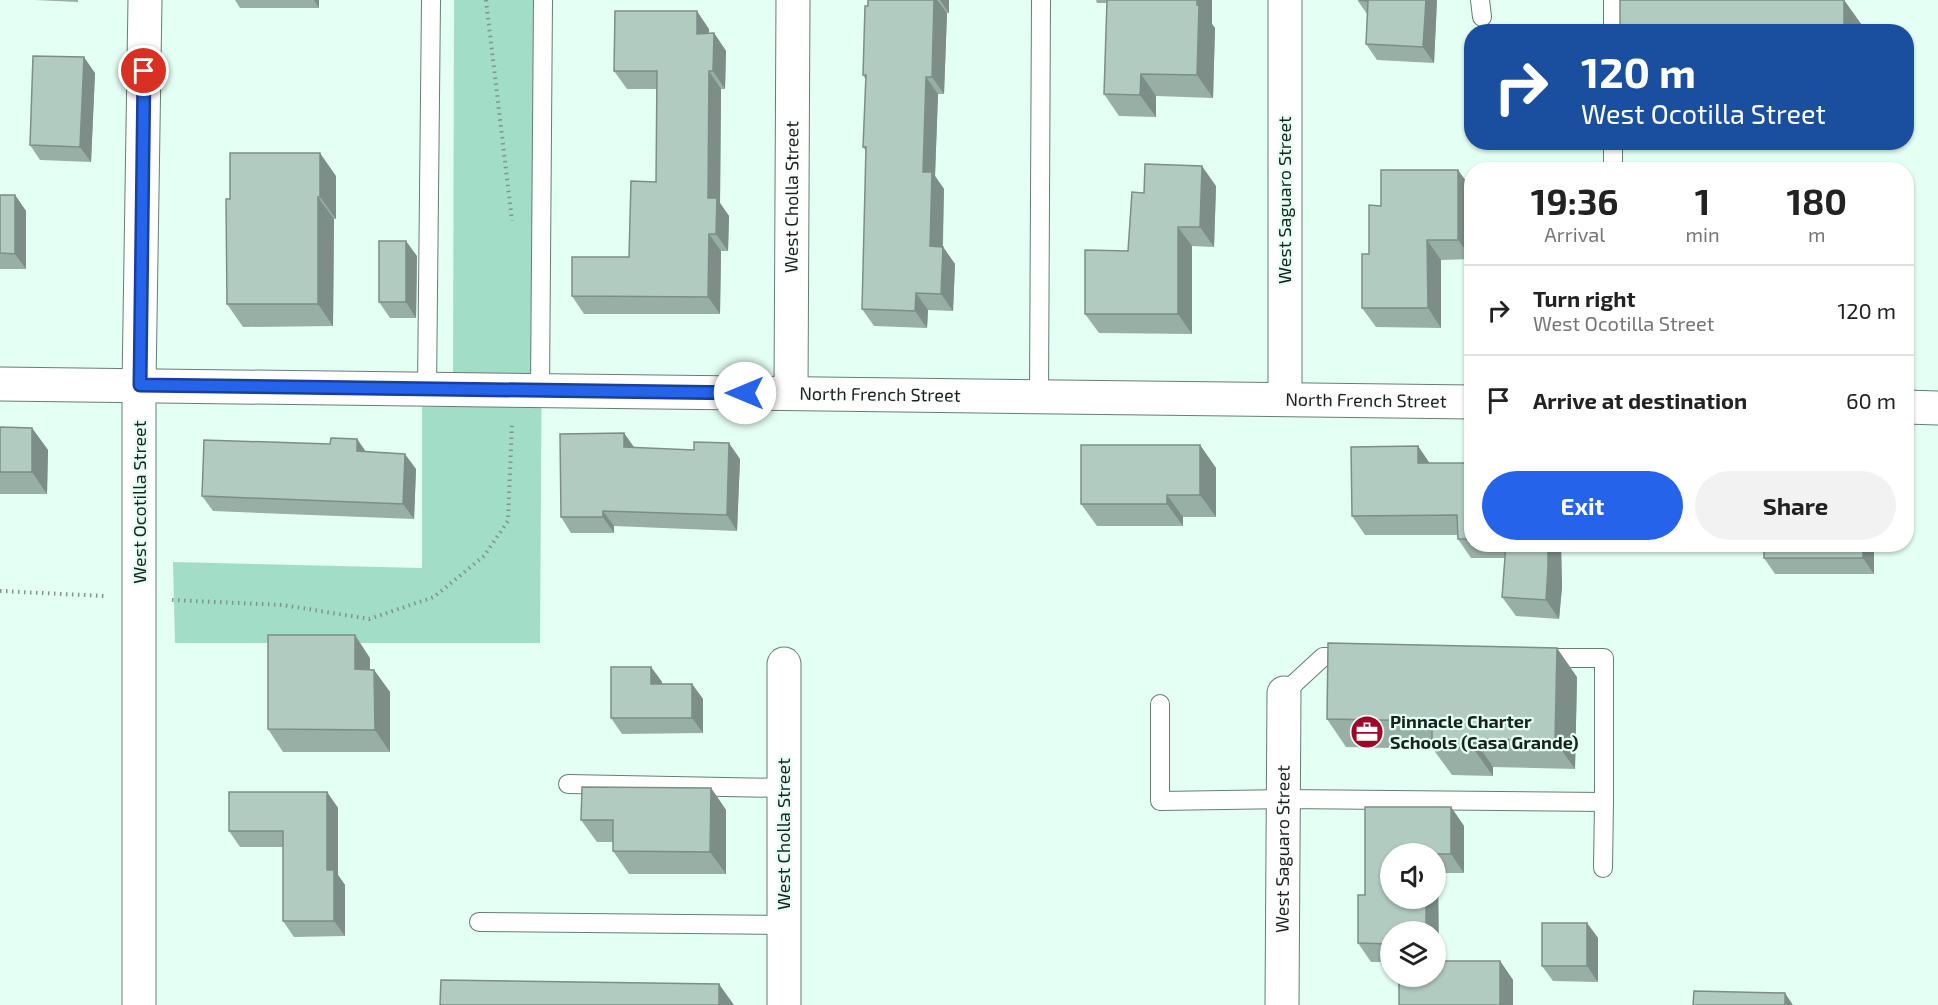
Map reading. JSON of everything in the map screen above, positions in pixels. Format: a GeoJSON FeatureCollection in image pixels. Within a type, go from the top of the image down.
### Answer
{"type":"FeatureCollection","features":[{"type":"Feature","properties":{"kind":"street","name":"West Ocotilla Street"},"geometry":{"type":"LineString","coordinates":[[139,1005],[140,385],[145,0]]}},
{"type":"Feature","properties":{"kind":"street","name":"West Cholla Street"},"geometry":{"type":"LineString","coordinates":[[791,393],[793,0]]}},
{"type":"Feature","properties":{"kind":"street","name":"West Saguaro Street"},"geometry":{"type":"LineString","coordinates":[[1285,0],[1285,399]]}},
{"type":"Feature","properties":{"kind":"street","name":"North French Street"},"geometry":{"type":"LineString","coordinates":[[0,384],[1464,402]]}},
{"type":"Feature","properties":{"kind":"street"},"geometry":{"type":"LineString","coordinates":[[1914,407],[1938,408]]}},
{"type":"Feature","properties":{"kind":"street","name":"West Cholla Street"},"geometry":{"type":"LineString","coordinates":[[784,664],[784,1005]]}},
{"type":"Feature","properties":{"kind":"street","name":"West Saguaro Street"},"geometry":{"type":"LineString","coordinates":[[1282,1005],[1284,693]]}},
{"type":"Feature","properties":{"kind":"lane"},"geometry":{"type":"LineString","coordinates":[[427,389],[431,0]]}},
{"type":"Feature","properties":{"kind":"lane"},"geometry":{"type":"LineString","coordinates":[[527,390],[543,0]]}},
{"type":"Feature","properties":{"kind":"lane"},"geometry":{"type":"LineString","coordinates":[[1039,395],[1041,0]]}},
{"type":"Feature","properties":{"kind":"lane"},"geometry":{"type":"LineString","coordinates":[[1613,0],[1613,24]]}},
{"type":"Feature","properties":{"kind":"lane"},"geometry":{"type":"LineString","coordinates":[[1284,693],[1323,657],[1370,657]]}},
{"type":"Feature","properties":{"kind":"lane"},"geometry":{"type":"LineString","coordinates":[[1522,658],[1604,658],[1602,868]]}},
{"type":"Feature","properties":{"kind":"lane"},"geometry":{"type":"LineString","coordinates":[[1160,705],[1160,801],[1284,799],[1604,802]]}},
{"type":"Feature","properties":{"kind":"lane"},"geometry":{"type":"LineString","coordinates":[[568,784],[784,788]]}},
{"type":"Feature","properties":{"kind":"lane"},"geometry":{"type":"LineString","coordinates":[[479,922],[784,925]]}},
{"type":"Feature","properties":{"kind":"path"},"geometry":{"type":"LineString","coordinates":[[486,0],[513,232]]}},
{"type":"Feature","properties":{"kind":"path"},"geometry":{"type":"LineString","coordinates":[[0,591],[283,605],[369,619],[434,597],[484,556],[508,521],[527,390]]}},
{"type":"Feature","properties":{"kind":"green space"},"geometry":{"type":"Polygon","coordinates":[[[454,0],[544,0],[540,643],[175,643],[173,562],[422,568],[422,407],[453,406],[454,0]]]}},
{"type":"Feature","properties":{"kind":"building"},"geometry":{"type":"Polygon","coordinates":[[[868,0],[934,0],[932,77],[926,77],[923,172],[932,172],[930,246],[943,247],[941,294],[916,293],[915,311],[862,309],[866,147],[863,147],[866,75],[863,75],[865,6],[868,6],[868,0]]]}},
{"type":"Feature","properties":{"kind":"building"},"geometry":{"type":"Polygon","coordinates":[[[1107,0],[1197,0],[1197,5],[1199,5],[1197,75],[1141,74],[1140,95],[1104,94],[1107,0]]]}},
{"type":"Feature","properties":{"kind":"building"},"geometry":{"type":"Polygon","coordinates":[[[1358,0],[1426,0],[1423,47],[1366,44],[1368,1],[1358,0]]]}},
{"type":"Feature","properties":{"kind":"building"},"geometry":{"type":"Polygon","coordinates":[[[1620,0],[1844,0],[1844,24],[1620,24],[1620,0]]]}},
{"type":"Feature","properties":{"kind":"building"},"geometry":{"type":"Polygon","coordinates":[[[615,11],[697,11],[697,34],[714,33],[713,71],[709,71],[708,198],[717,198],[716,234],[709,234],[708,297],[572,296],[572,257],[629,257],[631,181],[656,182],[657,71],[614,71],[615,11]]]}},
{"type":"Feature","properties":{"kind":"building"},"geometry":{"type":"Polygon","coordinates":[[[33,56],[84,57],[80,147],[30,145],[33,56]]]}},
{"type":"Feature","properties":{"kind":"building"},"geometry":{"type":"Polygon","coordinates":[[[230,153],[320,153],[318,304],[227,304],[226,199],[230,199],[230,153]]]}},
{"type":"Feature","properties":{"kind":"building"},"geometry":{"type":"Polygon","coordinates":[[[1145,164],[1202,166],[1200,227],[1178,227],[1178,314],[1085,314],[1085,250],[1128,251],[1132,192],[1144,193],[1145,164]]]}},
{"type":"Feature","properties":{"kind":"building"},"geometry":{"type":"Polygon","coordinates":[[[1381,170],[1458,170],[1458,240],[1427,240],[1428,308],[1362,308],[1362,254],[1369,254],[1369,205],[1381,206],[1381,170]]]}},
{"type":"Feature","properties":{"kind":"building"},"geometry":{"type":"Polygon","coordinates":[[[0,195],[15,195],[15,254],[0,253],[0,195]]]}},
{"type":"Feature","properties":{"kind":"building"},"geometry":{"type":"Polygon","coordinates":[[[379,241],[406,241],[406,302],[379,302],[379,241]]]}},
{"type":"Feature","properties":{"kind":"building"},"geometry":{"type":"Polygon","coordinates":[[[0,427],[32,428],[32,472],[0,472],[0,427]]]}},
{"type":"Feature","properties":{"kind":"building"},"geometry":{"type":"Polygon","coordinates":[[[624,433],[624,447],[694,450],[694,442],[729,443],[727,515],[603,511],[603,517],[561,517],[560,434],[624,433]]]}},
{"type":"Feature","properties":{"kind":"building"},"geometry":{"type":"Polygon","coordinates":[[[331,438],[357,439],[357,451],[405,454],[403,504],[202,496],[204,440],[330,444],[331,438]]]}},
{"type":"Feature","properties":{"kind":"building"},"geometry":{"type":"Polygon","coordinates":[[[1081,445],[1200,445],[1200,495],[1167,495],[1167,504],[1081,504],[1081,445]]]}},
{"type":"Feature","properties":{"kind":"building"},"geometry":{"type":"Polygon","coordinates":[[[1418,446],[1418,463],[1464,463],[1464,539],[1458,539],[1457,515],[1352,516],[1351,447],[1418,446]]]}},
{"type":"Feature","properties":{"kind":"building"},"geometry":{"type":"Polygon","coordinates":[[[1505,552],[1548,552],[1546,600],[1502,597],[1505,552]]]}},
{"type":"Feature","properties":{"kind":"building"},"geometry":{"type":"Polygon","coordinates":[[[1764,552],[1863,552],[1863,558],[1764,558],[1764,552]]]}},
{"type":"Feature","properties":{"kind":"building"},"geometry":{"type":"Polygon","coordinates":[[[268,635],[355,635],[355,669],[374,670],[375,730],[268,729],[268,635]]]}},
{"type":"Feature","properties":{"kind":"building"},"geometry":{"type":"Polygon","coordinates":[[[1328,643],[1557,648],[1555,741],[1474,739],[1473,748],[1432,747],[1432,721],[1327,719],[1328,643]]]}},
{"type":"Feature","properties":{"kind":"building"},"geometry":{"type":"Polygon","coordinates":[[[611,667],[651,667],[651,684],[692,684],[692,718],[611,718],[611,667]]]}},
{"type":"Feature","properties":{"kind":"building"},"geometry":{"type":"Polygon","coordinates":[[[582,787],[711,788],[710,852],[613,851],[613,820],[581,820],[582,787]]]}},
{"type":"Feature","properties":{"kind":"building"},"geometry":{"type":"Polygon","coordinates":[[[229,792],[327,792],[327,870],[334,870],[334,921],[283,921],[283,831],[229,831],[229,792]]]}},
{"type":"Feature","properties":{"kind":"building"},"geometry":{"type":"Polygon","coordinates":[[[1365,807],[1451,807],[1451,854],[1446,854],[1446,843],[1380,843],[1380,909],[1426,909],[1426,921],[1380,921],[1380,944],[1358,943],[1358,895],[1365,895],[1365,807]]]}},
{"type":"Feature","properties":{"kind":"building"},"geometry":{"type":"Polygon","coordinates":[[[1542,923],[1587,923],[1587,966],[1542,966],[1542,923]]]}},
{"type":"Feature","properties":{"kind":"building"},"geometry":{"type":"Polygon","coordinates":[[[1446,961],[1500,961],[1500,1005],[1399,1005],[1399,987],[1446,987],[1446,961]]]}},
{"type":"Feature","properties":{"kind":"building"},"geometry":{"type":"Polygon","coordinates":[[[441,980],[719,984],[719,1005],[440,1005],[441,980]]]}},
{"type":"Feature","properties":{"kind":"building"},"geometry":{"type":"Polygon","coordinates":[[[1694,991],[1785,993],[1785,1005],[1693,1005],[1694,991]]]}},
{"type":"Feature","properties":{"kind":"place","name":"Pinnacle Charter Schools (Casa Grande)"},"geometry":{"type":"Point","coordinates":[1367,732]}},
{"type":"Feature","properties":{"kind":"route"},"geometry":{"type":"LineString","coordinates":[[144,71],[140,385],[745,393]]}}]}
